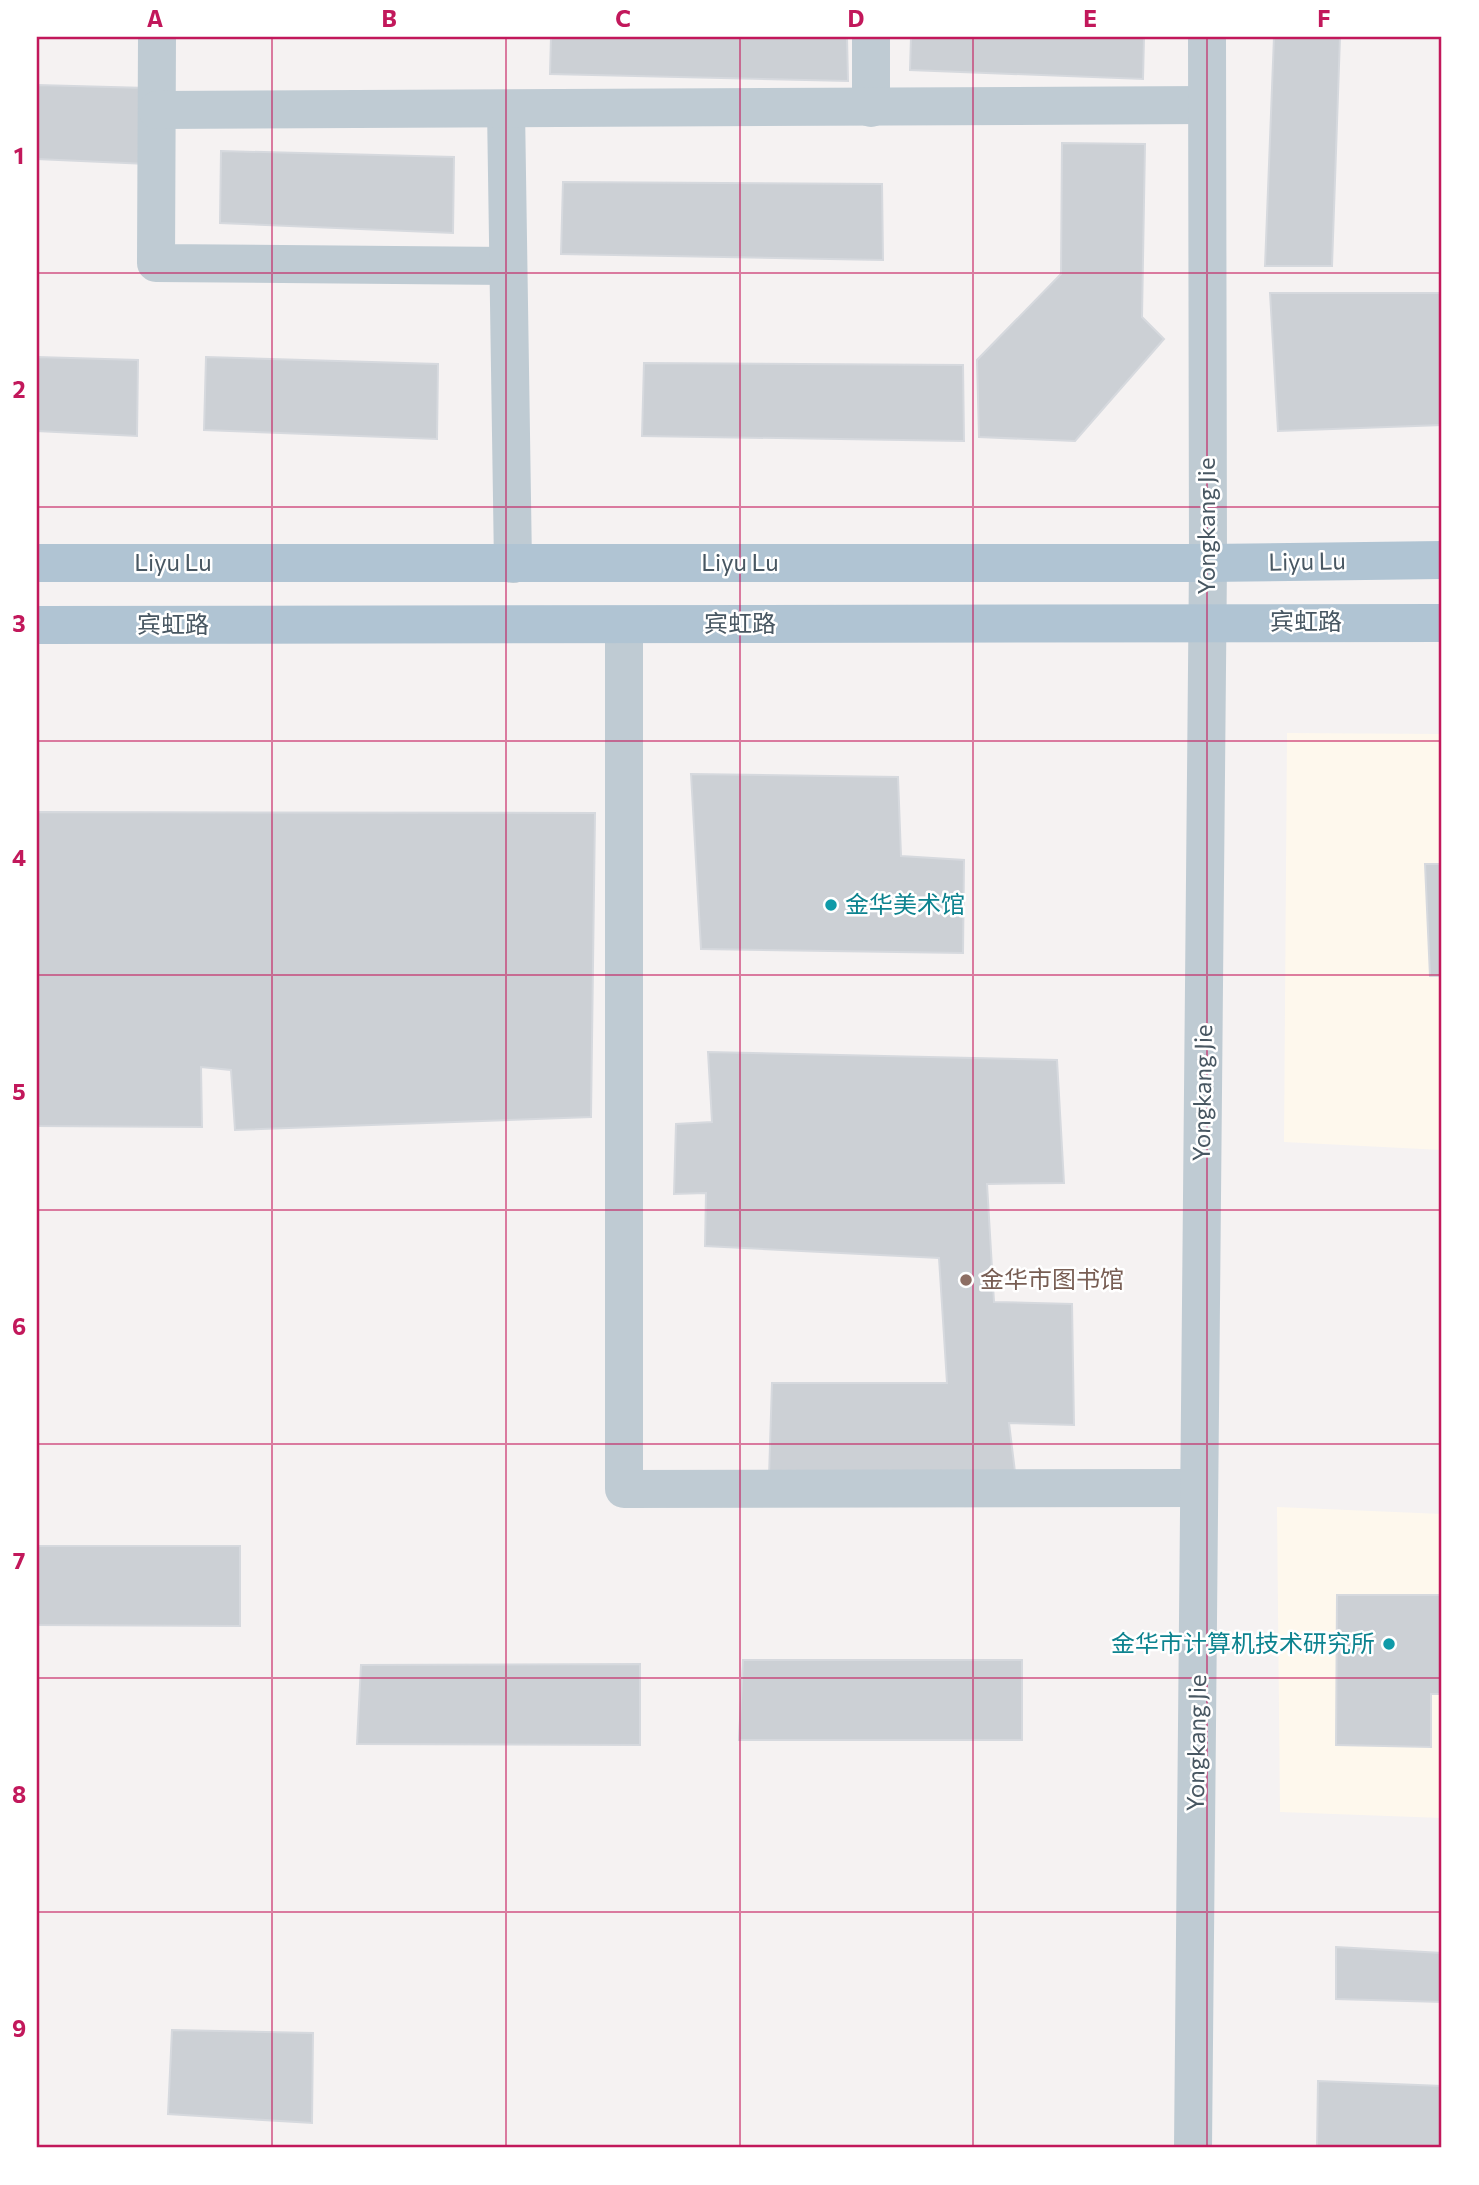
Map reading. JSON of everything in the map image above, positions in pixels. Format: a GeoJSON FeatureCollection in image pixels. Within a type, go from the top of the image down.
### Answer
{"type":"FeatureCollection","features":[{"type":"Feature","properties":{"kind":"main road","name":"Liyu Lu"},"geometry":{"type":"LineString","coordinates":[[37,563],[1208,563],[1442,560]]}},
{"type":"Feature","properties":{"kind":"main road","name":"宾虹路"},"geometry":{"type":"LineString","coordinates":[[37,625],[1442,622]]}},
{"type":"Feature","properties":{"kind":"street"},"geometry":{"type":"LineString","coordinates":[[157,37],[156,263],[508,266]]}},
{"type":"Feature","properties":{"kind":"street"},"geometry":{"type":"LineString","coordinates":[[871,37],[871,108]]}},
{"type":"Feature","properties":{"kind":"street","name":"Yongkang Jie"},"geometry":{"type":"LineString","coordinates":[[1193,2148],[1208,563],[1207,37]]}},
{"type":"Feature","properties":{"kind":"street"},"geometry":{"type":"LineString","coordinates":[[157,110],[1207,105]]}},
{"type":"Feature","properties":{"kind":"street"},"geometry":{"type":"LineString","coordinates":[[506,109],[513,564]]}},
{"type":"Feature","properties":{"kind":"street"},"geometry":{"type":"LineString","coordinates":[[624,625],[624,1489],[1199,1488]]}},
{"type":"Feature","properties":{"kind":"shaded area"},"geometry":{"type":"Polygon","coordinates":[[[1287,733],[1442,734],[1442,1150],[1284,1142],[1287,733]]]}},
{"type":"Feature","properties":{"kind":"shaded area"},"geometry":{"type":"Polygon","coordinates":[[[1277,1507],[1442,1514],[1442,1818],[1280,1812],[1277,1507]]]}},
{"type":"Feature","properties":{"kind":"building"},"geometry":{"type":"Polygon","coordinates":[[[551,37],[847,37],[848,81],[550,74],[551,37]]]}},
{"type":"Feature","properties":{"kind":"building"},"geometry":{"type":"Polygon","coordinates":[[[911,37],[1144,37],[1143,79],[910,70],[911,37]]]}},
{"type":"Feature","properties":{"kind":"building"},"geometry":{"type":"Polygon","coordinates":[[[1274,37],[1340,37],[1332,266],[1265,266],[1274,37]]]}},
{"type":"Feature","properties":{"kind":"building"},"geometry":{"type":"Polygon","coordinates":[[[37,85],[147,88],[147,164],[37,159],[37,85]]]}},
{"type":"Feature","properties":{"kind":"building"},"geometry":{"type":"Polygon","coordinates":[[[1062,143],[1145,144],[1142,317],[1164,339],[1075,441],[979,437],[977,360],[1061,274],[1062,143]]]}},
{"type":"Feature","properties":{"kind":"building"},"geometry":{"type":"Polygon","coordinates":[[[221,151],[454,157],[453,233],[220,223],[221,151]]]}},
{"type":"Feature","properties":{"kind":"building"},"geometry":{"type":"Polygon","coordinates":[[[563,182],[882,184],[883,260],[561,254],[563,182]]]}},
{"type":"Feature","properties":{"kind":"building"},"geometry":{"type":"Polygon","coordinates":[[[1270,293],[1442,293],[1442,425],[1278,431],[1270,293]]]}},
{"type":"Feature","properties":{"kind":"building"},"geometry":{"type":"Polygon","coordinates":[[[37,357],[138,360],[137,436],[37,431],[37,357]]]}},
{"type":"Feature","properties":{"kind":"building"},"geometry":{"type":"Polygon","coordinates":[[[206,357],[438,364],[437,439],[204,430],[206,357]]]}},
{"type":"Feature","properties":{"kind":"building"},"geometry":{"type":"Polygon","coordinates":[[[644,363],[963,365],[964,441],[642,436],[644,363]]]}},
{"type":"Feature","properties":{"kind":"building","name":"金华美术馆"},"geometry":{"type":"Polygon","coordinates":[[[691,774],[898,777],[901,856],[964,860],[963,953],[701,949],[691,774]]]}},
{"type":"Feature","properties":{"kind":"building"},"geometry":{"type":"Polygon","coordinates":[[[37,812],[595,813],[591,1117],[235,1130],[231,1070],[201,1067],[202,1127],[37,1126],[37,812]]]}},
{"type":"Feature","properties":{"kind":"building"},"geometry":{"type":"Polygon","coordinates":[[[1425,864],[1442,864],[1442,976],[1430,976],[1425,864]]]}},
{"type":"Feature","properties":{"kind":"building","name":"金华市图书馆"},"geometry":{"type":"Polygon","coordinates":[[[708,1052],[1057,1060],[1064,1183],[987,1184],[994,1302],[1072,1304],[1074,1425],[1009,1423],[1016,1480],[769,1477],[772,1383],[947,1383],[939,1258],[705,1246],[706,1193],[674,1194],[676,1124],[712,1122],[708,1052]]]}},
{"type":"Feature","properties":{"kind":"building"},"geometry":{"type":"Polygon","coordinates":[[[37,1546],[240,1546],[240,1626],[37,1625],[37,1546]]]}},
{"type":"Feature","properties":{"kind":"building","name":"金华市计算机技术研究所"},"geometry":{"type":"Polygon","coordinates":[[[1337,1595],[1442,1595],[1442,1694],[1431,1694],[1431,1747],[1336,1745],[1337,1595]]]}},
{"type":"Feature","properties":{"kind":"building"},"geometry":{"type":"Polygon","coordinates":[[[743,1660],[1022,1660],[1022,1740],[739,1740],[743,1660]]]}},
{"type":"Feature","properties":{"kind":"building"},"geometry":{"type":"Polygon","coordinates":[[[640,1664],[640,1745],[357,1744],[361,1665],[640,1664]]]}},
{"type":"Feature","properties":{"kind":"building"},"geometry":{"type":"Polygon","coordinates":[[[1336,1947],[1442,1953],[1442,2002],[1336,1999],[1336,1947]]]}},
{"type":"Feature","properties":{"kind":"building"},"geometry":{"type":"Polygon","coordinates":[[[172,2030],[313,2033],[312,2123],[168,2114],[172,2030]]]}},
{"type":"Feature","properties":{"kind":"building"},"geometry":{"type":"Polygon","coordinates":[[[1318,2081],[1442,2086],[1442,2148],[1317,2148],[1318,2081]]]}},
{"type":"Feature","properties":{"kind":"place","name":"金华美术馆"},"geometry":{"type":"Point","coordinates":[831,905]}},
{"type":"Feature","properties":{"kind":"place","name":"金华市图书馆"},"geometry":{"type":"Point","coordinates":[966,1280]}},
{"type":"Feature","properties":{"kind":"place","name":"金华市计算机技术研究所"},"geometry":{"type":"Point","coordinates":[1389,1644]}}]}
